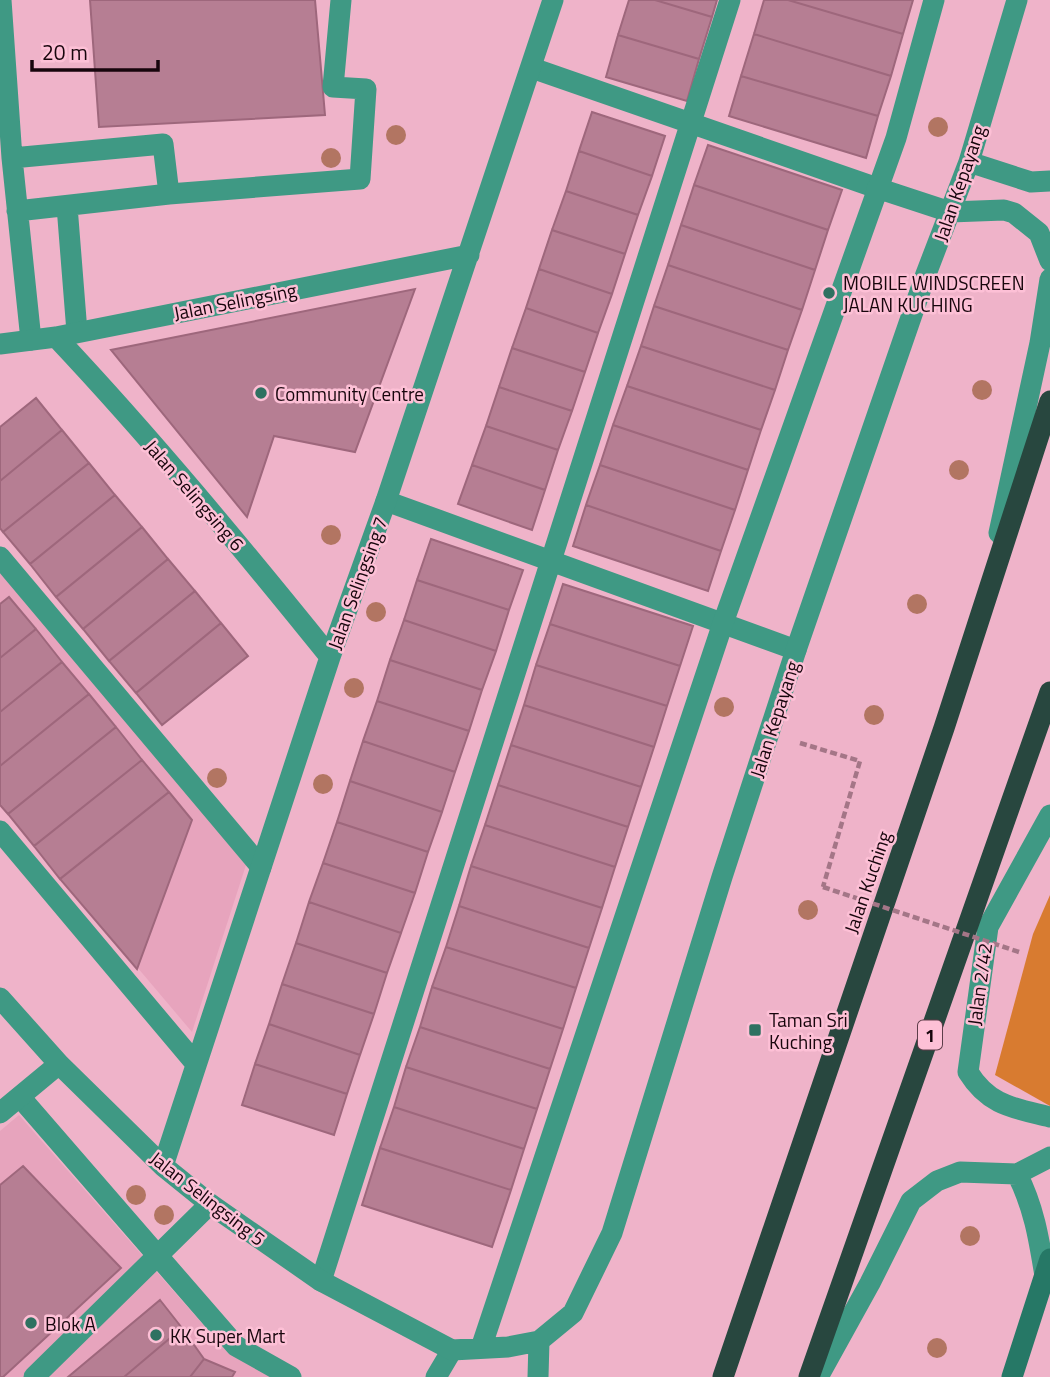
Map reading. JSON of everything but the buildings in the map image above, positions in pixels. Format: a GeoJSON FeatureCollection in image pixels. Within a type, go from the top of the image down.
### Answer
{"type":"FeatureCollection","features":[{"type":"Feature","properties":{"kind":"highway","name":"Jalan Kuching"},"geometry":{"type":"LineString","coordinates":[[723,1377],[1050,401]]}},
{"type":"Feature","properties":{"kind":"highway","name":"1"},"geometry":{"type":"LineString","coordinates":[[809,1377],[1050,692]]}},
{"type":"Feature","properties":{"kind":"street"},"geometry":{"type":"LineString","coordinates":[[1,0],[12,158],[31,340]]}},
{"type":"Feature","properties":{"kind":"street"},"geometry":{"type":"LineString","coordinates":[[17,211],[169,194],[359,180],[366,89],[333,87],[341,0]]}},
{"type":"Feature","properties":{"kind":"street","name":"Jalan Selingsing 7"},"geometry":{"type":"LineString","coordinates":[[163,1166],[330,657],[386,501],[554,0]]}},
{"type":"Feature","properties":{"kind":"street"},"geometry":{"type":"LineString","coordinates":[[321,1281],[553,562],[730,0]]}},
{"type":"Feature","properties":{"kind":"street"},"geometry":{"type":"LineString","coordinates":[[481,1348],[723,624],[896,138],[934,0]]}},
{"type":"Feature","properties":{"kind":"street","name":"Jalan Kepayang"},"geometry":{"type":"LineString","coordinates":[[452,1350],[508,1347],[539,1341],[573,1313],[612,1233],[796,650],[969,162],[1017,0]]}},
{"type":"Feature","properties":{"kind":"street"},"geometry":{"type":"LineString","coordinates":[[532,68],[950,212],[1004,210],[1014,213],[1039,233],[1050,261]]}},
{"type":"Feature","properties":{"kind":"street"},"geometry":{"type":"LineString","coordinates":[[12,158],[163,144],[169,194]]}},
{"type":"Feature","properties":{"kind":"street"},"geometry":{"type":"LineString","coordinates":[[969,162],[1031,182],[1050,181]]}},
{"type":"Feature","properties":{"kind":"street"},"geometry":{"type":"LineString","coordinates":[[67,206],[77,332]]}},
{"type":"Feature","properties":{"kind":"street","name":"Jalan Selingsing"},"geometry":{"type":"LineString","coordinates":[[0,344],[56,337],[469,255]]}},
{"type":"Feature","properties":{"kind":"street"},"geometry":{"type":"LineString","coordinates":[[984,604],[1040,343],[1050,279]]}},
{"type":"Feature","properties":{"kind":"street","name":"Jalan Selingsing 6"},"geometry":{"type":"LineString","coordinates":[[56,337],[277,591],[330,657]]}},
{"type":"Feature","properties":{"kind":"street"},"geometry":{"type":"LineString","coordinates":[[386,501],[796,650]]}},
{"type":"Feature","properties":{"kind":"street"},"geometry":{"type":"LineString","coordinates":[[0,557],[261,867]]}},
{"type":"Feature","properties":{"kind":"street","name":"Jalan 2/42"},"geometry":{"type":"LineString","coordinates":[[1050,815],[988,927],[968,1072],[977,1087],[1001,1105],[1050,1117]]}},
{"type":"Feature","properties":{"kind":"street"},"geometry":{"type":"LineString","coordinates":[[0,831],[196,1064]]}},
{"type":"Feature","properties":{"kind":"street","name":"Jalan Selingsing 5"},"geometry":{"type":"LineString","coordinates":[[0,998],[59,1064],[163,1166],[210,1204],[321,1281],[452,1350]]}},
{"type":"Feature","properties":{"kind":"street"},"geometry":{"type":"LineString","coordinates":[[0,1114],[59,1064]]}},
{"type":"Feature","properties":{"kind":"street"},"geometry":{"type":"LineString","coordinates":[[20,1097],[236,1346],[291,1377]]}},
{"type":"Feature","properties":{"kind":"street"},"geometry":{"type":"LineString","coordinates":[[818,1377],[911,1201],[937,1181],[960,1172],[1017,1174],[1050,1157]]}},
{"type":"Feature","properties":{"kind":"street"},"geometry":{"type":"LineString","coordinates":[[1012,1377],[1047,1268],[1037,1222],[1017,1174]]}},
{"type":"Feature","properties":{"kind":"street"},"geometry":{"type":"LineString","coordinates":[[34,1377],[210,1204]]}},
{"type":"Feature","properties":{"kind":"street"},"geometry":{"type":"LineString","coordinates":[[538,1377],[539,1341]]}},
{"type":"Feature","properties":{"kind":"street"},"geometry":{"type":"LineString","coordinates":[[436,1377],[452,1350]]}},
{"type":"Feature","properties":{"kind":"path"},"geometry":{"type":"LineString","coordinates":[[769,734],[860,761],[823,887],[1019,952]]}},
{"type":"Feature","properties":{"kind":"shaded area"},"geometry":{"type":"Polygon","coordinates":[[[0,571],[246,865],[192,1032],[0,805],[0,571]]]}},
{"type":"Feature","properties":{"kind":"shaded area"},"geometry":{"type":"Polygon","coordinates":[[[1050,895],[1050,1106],[995,1075],[1033,934],[1050,895]]]}},
{"type":"Feature","properties":{"kind":"shaded area"},"geometry":{"type":"Polygon","coordinates":[[[19,1115],[228,1353],[271,1377],[0,1377],[0,1131],[19,1115]]]}},
{"type":"Feature","properties":{"kind":"place","name":"MOBILE WINDSCREEN JALAN KUCHING"},"geometry":{"type":"Point","coordinates":[829,293]}},
{"type":"Feature","properties":{"kind":"place","name":"Community Centre"},"geometry":{"type":"Point","coordinates":[261,393]}},
{"type":"Feature","properties":{"kind":"place","name":"Taman Sri Kuching"},"geometry":{"type":"Point","coordinates":[755,1030]}},
{"type":"Feature","properties":{"kind":"place","name":"Blok A"},"geometry":{"type":"Point","coordinates":[31,1323]}},
{"type":"Feature","properties":{"kind":"place","name":"KK Super Mart"},"geometry":{"type":"Point","coordinates":[156,1335]}}]}
